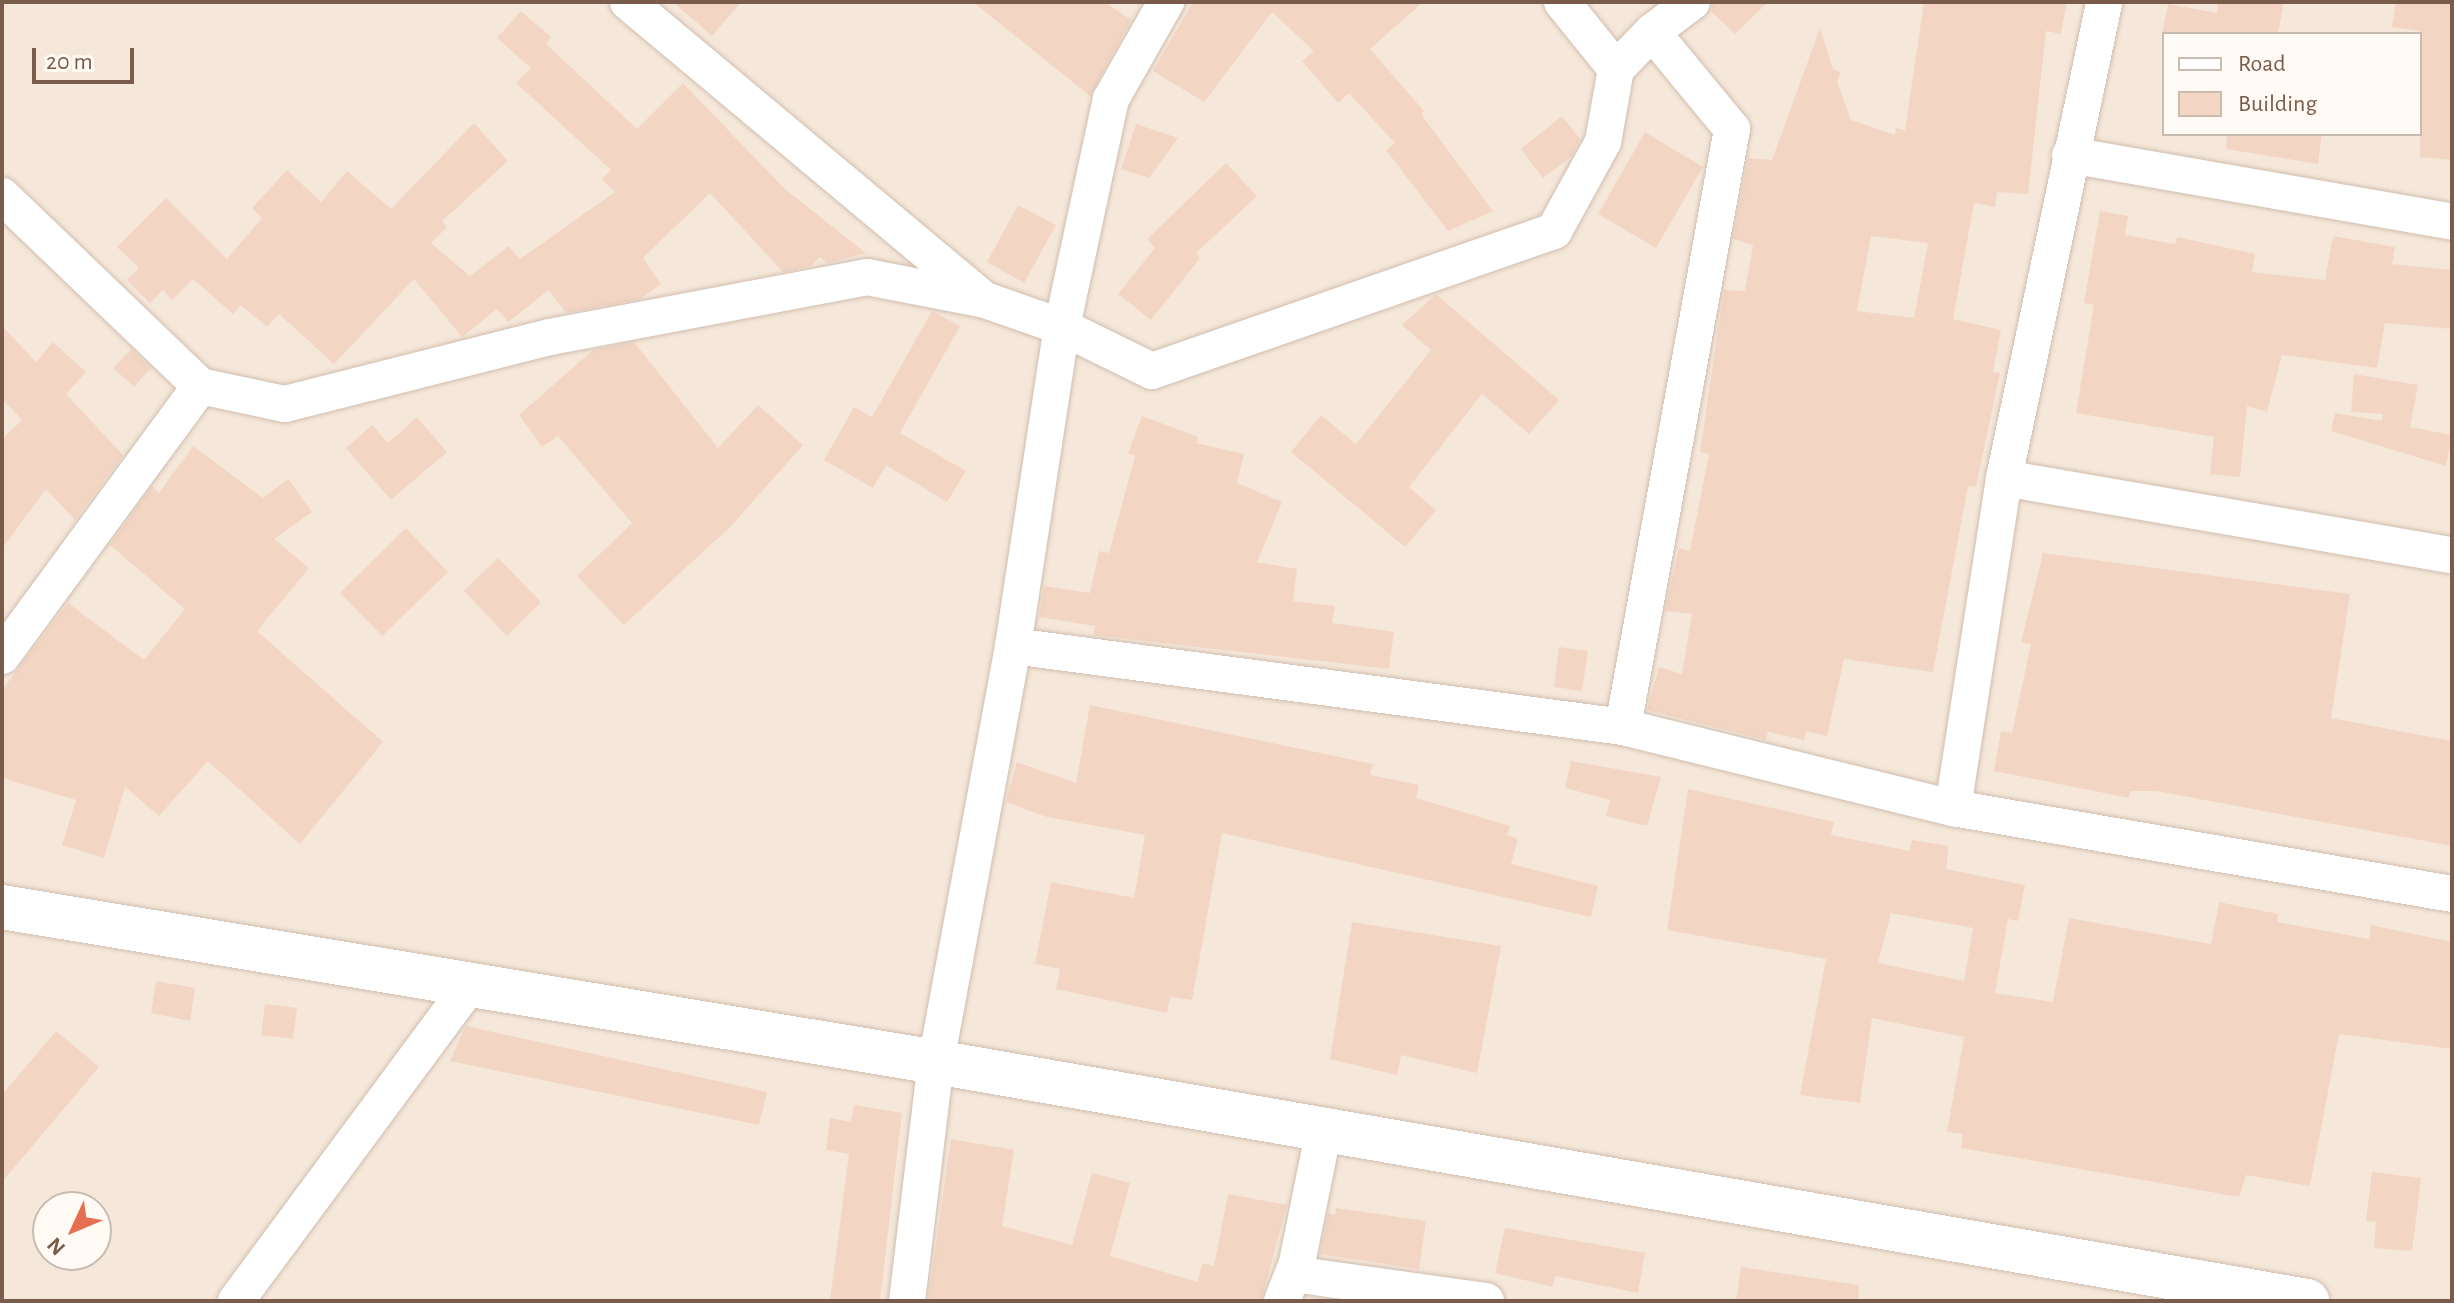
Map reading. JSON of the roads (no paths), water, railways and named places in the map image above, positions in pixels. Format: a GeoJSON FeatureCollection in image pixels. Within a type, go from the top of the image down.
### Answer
{"type":"FeatureCollection","features":[{"type":"Feature","properties":{"kind":"street"},"geometry":{"type":"LineString","coordinates":[[628,2],[985,300]]}},
{"type":"Feature","properties":{"kind":"street"},"geometry":{"type":"LineString","coordinates":[[907,1301],[936,1062],[1013,646],[1062,327],[1111,99],[1166,2]]}},
{"type":"Feature","properties":{"kind":"street"},"geometry":{"type":"LineString","coordinates":[[1562,2],[1616,69]]}},
{"type":"Feature","properties":{"kind":"street"},"geometry":{"type":"LineString","coordinates":[[2,196],[200,386],[285,404],[550,337],[867,277],[985,300],[1062,327],[1152,371],[1554,231],[1603,142],[1616,69],[1652,32],[1692,2]]}},
{"type":"Feature","properties":{"kind":"street"},"geometry":{"type":"LineString","coordinates":[[1953,808],[2004,478],[2104,2]]}},
{"type":"Feature","properties":{"kind":"street"},"geometry":{"type":"LineString","coordinates":[[1623,727],[1732,129],[1652,32]]}},
{"type":"Feature","properties":{"kind":"street"},"geometry":{"type":"LineString","coordinates":[[2070,155],[2452,222]]}},
{"type":"Feature","properties":{"kind":"street"},"geometry":{"type":"LineString","coordinates":[[2,656],[200,386]]}},
{"type":"Feature","properties":{"kind":"street"},"geometry":{"type":"LineString","coordinates":[[2004,478],[2452,555]]}},
{"type":"Feature","properties":{"kind":"street"},"geometry":{"type":"LineString","coordinates":[[1013,646],[1623,727],[1953,808],[2452,894]]}},
{"type":"Feature","properties":{"kind":"street"},"geometry":{"type":"LineString","coordinates":[[2,907],[467,989],[936,1062],[1324,1129],[2188,1291],[2307,1301]]}},
{"type":"Feature","properties":{"kind":"street"},"geometry":{"type":"LineString","coordinates":[[236,1301],[467,989]]}},
{"type":"Feature","properties":{"kind":"street"},"geometry":{"type":"LineString","coordinates":[[1324,1129],[1287,1287],[1486,1301]]}}]}
